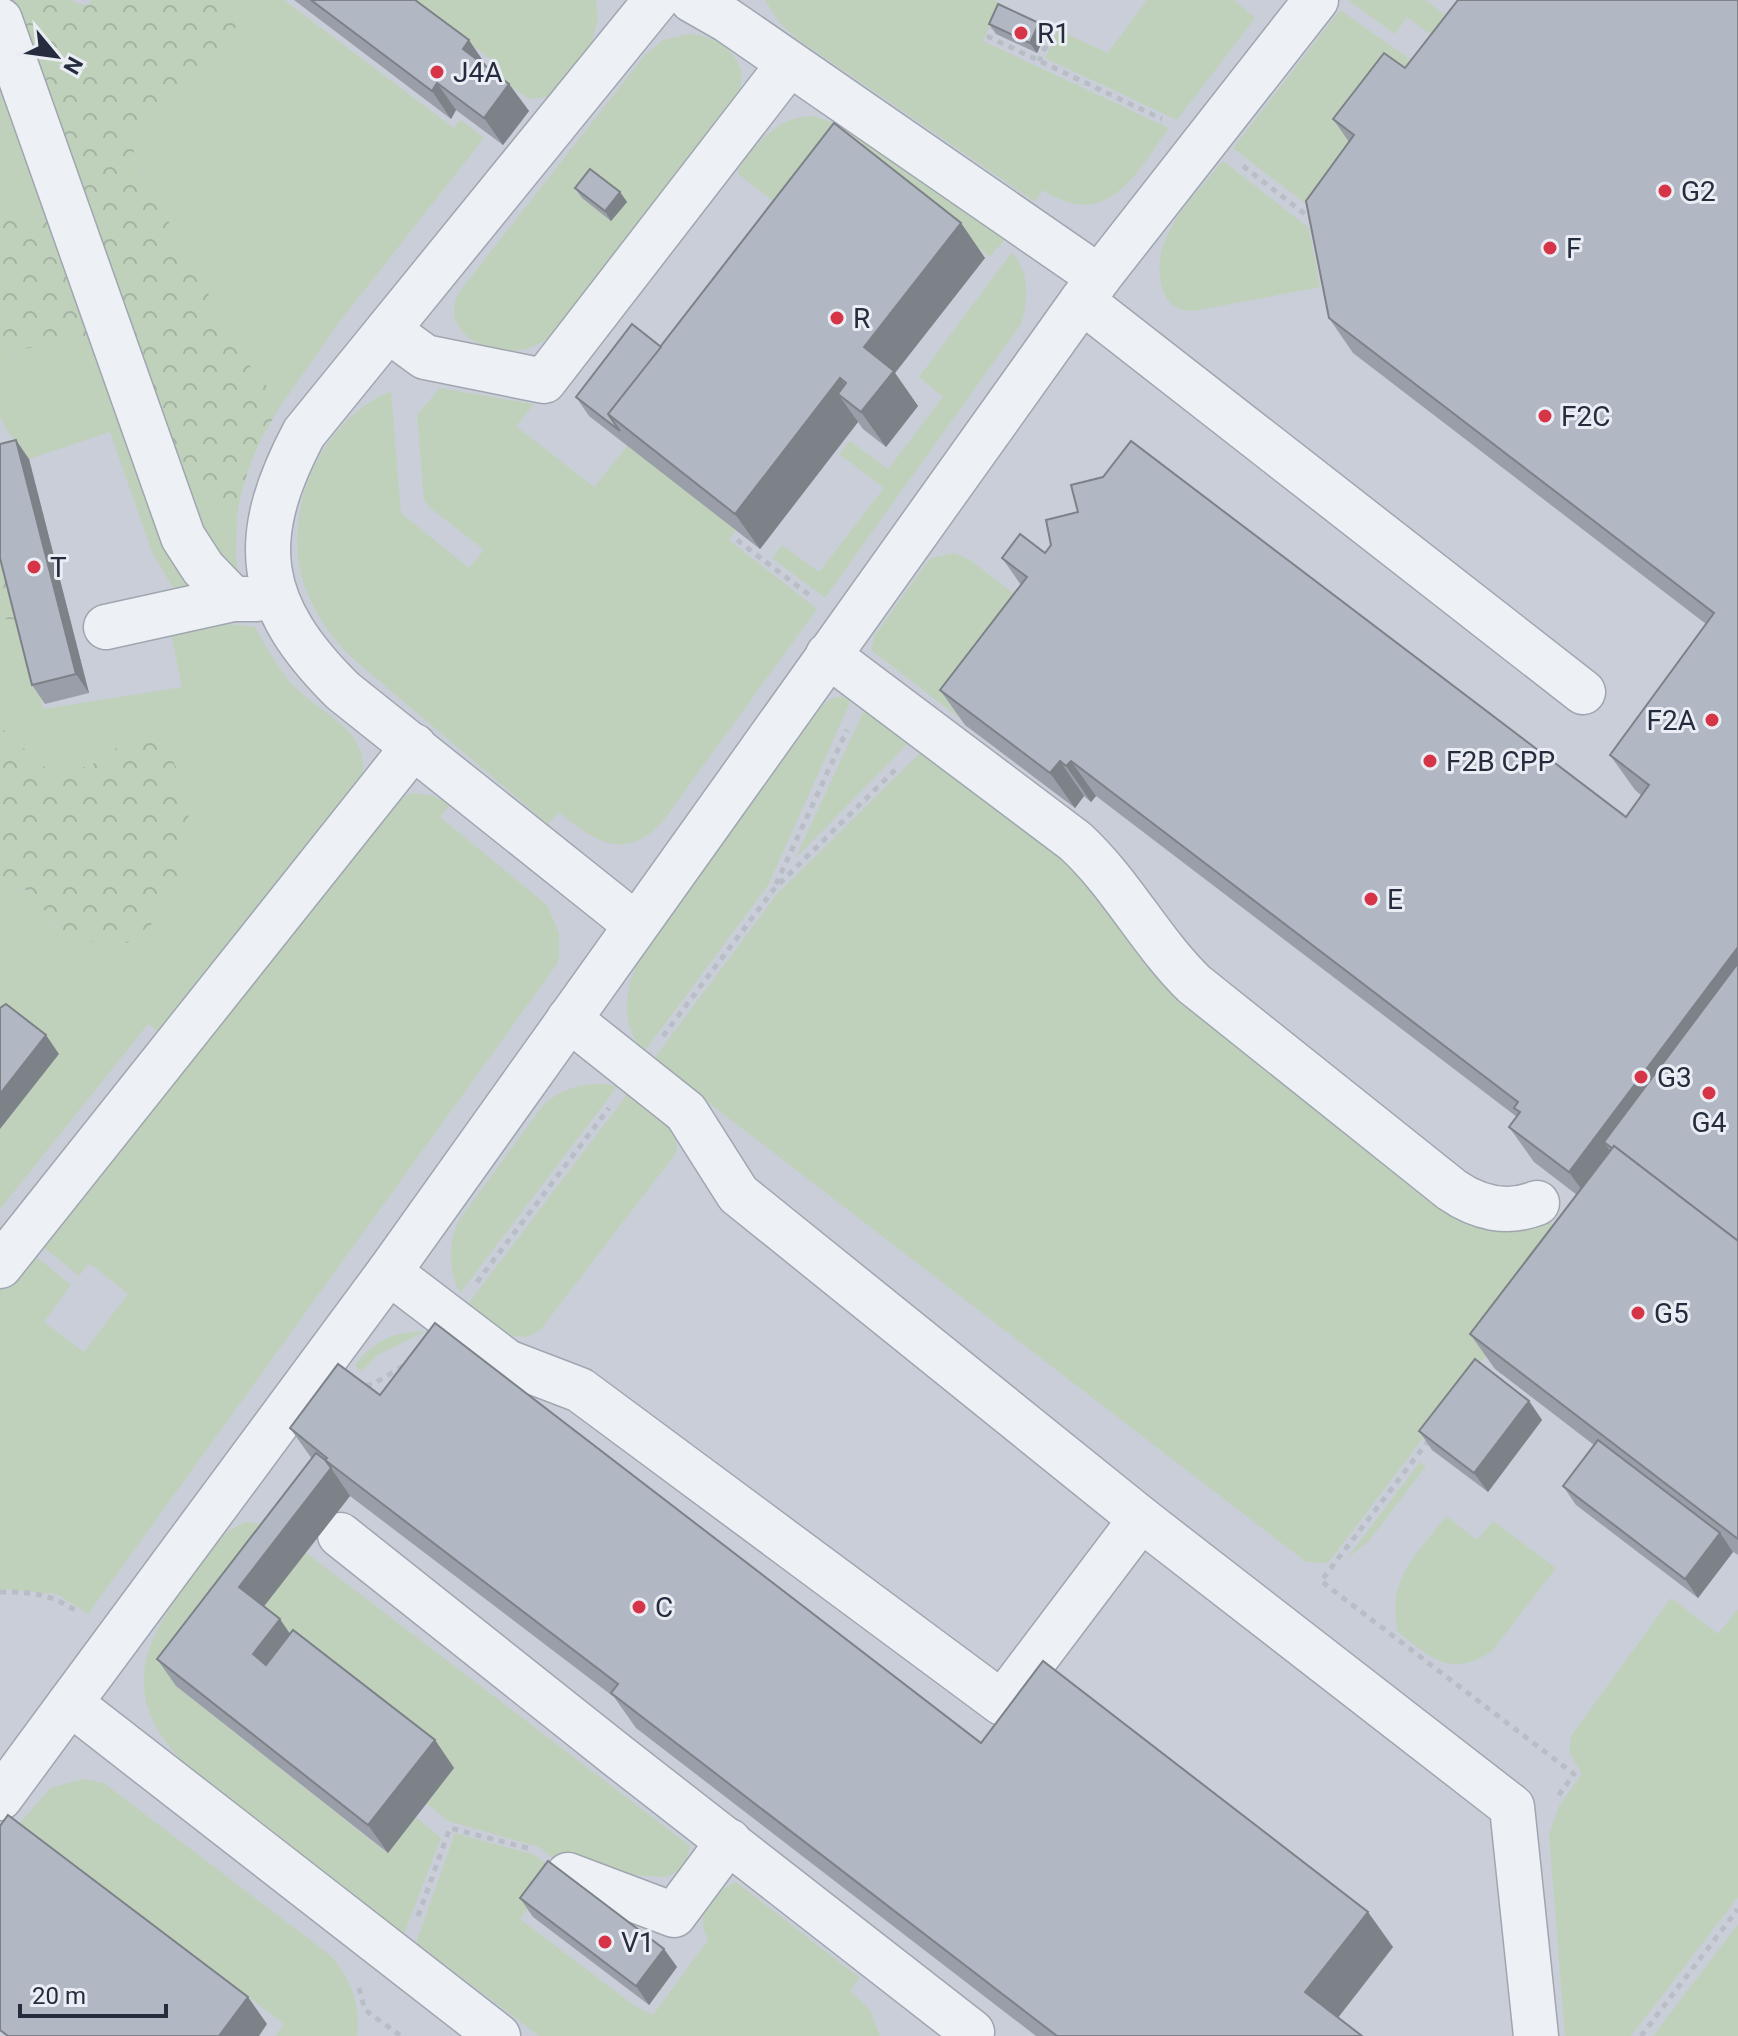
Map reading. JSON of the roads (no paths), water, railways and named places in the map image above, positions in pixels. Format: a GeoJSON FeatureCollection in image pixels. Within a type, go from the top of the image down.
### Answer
{"type":"FeatureCollection","features":[{"type":"Feature","properties":{"kind":"lane"},"geometry":{"type":"LineString","coordinates":[[254,599],[269,569],[268,530],[286,467],[304,433],[388,330],[686,0],[727,20],[789,64],[1090,289],[1583,692]]}},
{"type":"Feature","properties":{"kind":"lane"},"geometry":{"type":"LineString","coordinates":[[0,1798],[389,1272],[1090,289],[1316,0]]}},
{"type":"Feature","properties":{"kind":"lane"},"geometry":{"type":"LineString","coordinates":[[0,20],[183,537],[203,568],[254,599],[289,628],[311,659],[343,691],[635,924]]}},
{"type":"Feature","properties":{"kind":"lane"},"geometry":{"type":"LineString","coordinates":[[388,330],[425,357],[544,381],[789,64]]}},
{"type":"Feature","properties":{"kind":"lane"},"geometry":{"type":"LineString","coordinates":[[106,627],[254,599]]}},
{"type":"Feature","properties":{"kind":"lane"},"geometry":{"type":"LineString","coordinates":[[828,655],[1075,841],[1094,859],[1194,984],[1452,1190],[1467,1200],[1492,1208],[1518,1209],[1537,1203]]}},
{"type":"Feature","properties":{"kind":"lane"},"geometry":{"type":"LineString","coordinates":[[0,1266],[414,746]]}},
{"type":"Feature","properties":{"kind":"lane"},"geometry":{"type":"LineString","coordinates":[[569,1019],[686,1112],[738,1194],[1141,1519],[1512,1807],[1536,2036]]}},
{"type":"Feature","properties":{"kind":"lane"},"geometry":{"type":"LineString","coordinates":[[389,1272],[507,1362],[580,1390],[1002,1703],[1141,1519]]}},
{"type":"Feature","properties":{"kind":"lane"},"geometry":{"type":"LineString","coordinates":[[340,1535],[973,2035]]}},
{"type":"Feature","properties":{"kind":"lane"},"geometry":{"type":"LineString","coordinates":[[70,1703],[498,2036]]}},
{"type":"Feature","properties":{"kind":"lane"},"geometry":{"type":"LineString","coordinates":[[568,1875],[674,1915],[729,1841]]}},
{"type":"Feature","properties":{"kind":"place","name":"R1"},"geometry":{"type":"Point","coordinates":[1021,33]}},
{"type":"Feature","properties":{"kind":"place","name":"J4A"},"geometry":{"type":"Point","coordinates":[437,72]}},
{"type":"Feature","properties":{"kind":"place","name":"G2"},"geometry":{"type":"Point","coordinates":[1665,191]}},
{"type":"Feature","properties":{"kind":"place","name":"F"},"geometry":{"type":"Point","coordinates":[1550,248]}},
{"type":"Feature","properties":{"kind":"place","name":"R"},"geometry":{"type":"Point","coordinates":[837,318]}},
{"type":"Feature","properties":{"kind":"place","name":"F2C"},"geometry":{"type":"Point","coordinates":[1545,416]}},
{"type":"Feature","properties":{"kind":"place","name":"T"},"geometry":{"type":"Point","coordinates":[34,567]}},
{"type":"Feature","properties":{"kind":"place","name":"F2A"},"geometry":{"type":"Point","coordinates":[1712,720]}},
{"type":"Feature","properties":{"kind":"place","name":"F2B CPP"},"geometry":{"type":"Point","coordinates":[1430,761]}},
{"type":"Feature","properties":{"kind":"place","name":"E"},"geometry":{"type":"Point","coordinates":[1371,899]}},
{"type":"Feature","properties":{"kind":"place","name":"G3"},"geometry":{"type":"Point","coordinates":[1641,1077]}},
{"type":"Feature","properties":{"kind":"place","name":"G4"},"geometry":{"type":"Point","coordinates":[1709,1093]}},
{"type":"Feature","properties":{"kind":"place","name":"G5"},"geometry":{"type":"Point","coordinates":[1638,1313]}},
{"type":"Feature","properties":{"kind":"place","name":"C"},"geometry":{"type":"Point","coordinates":[639,1607]}},
{"type":"Feature","properties":{"kind":"place","name":"V1"},"geometry":{"type":"Point","coordinates":[605,1942]}}]}
